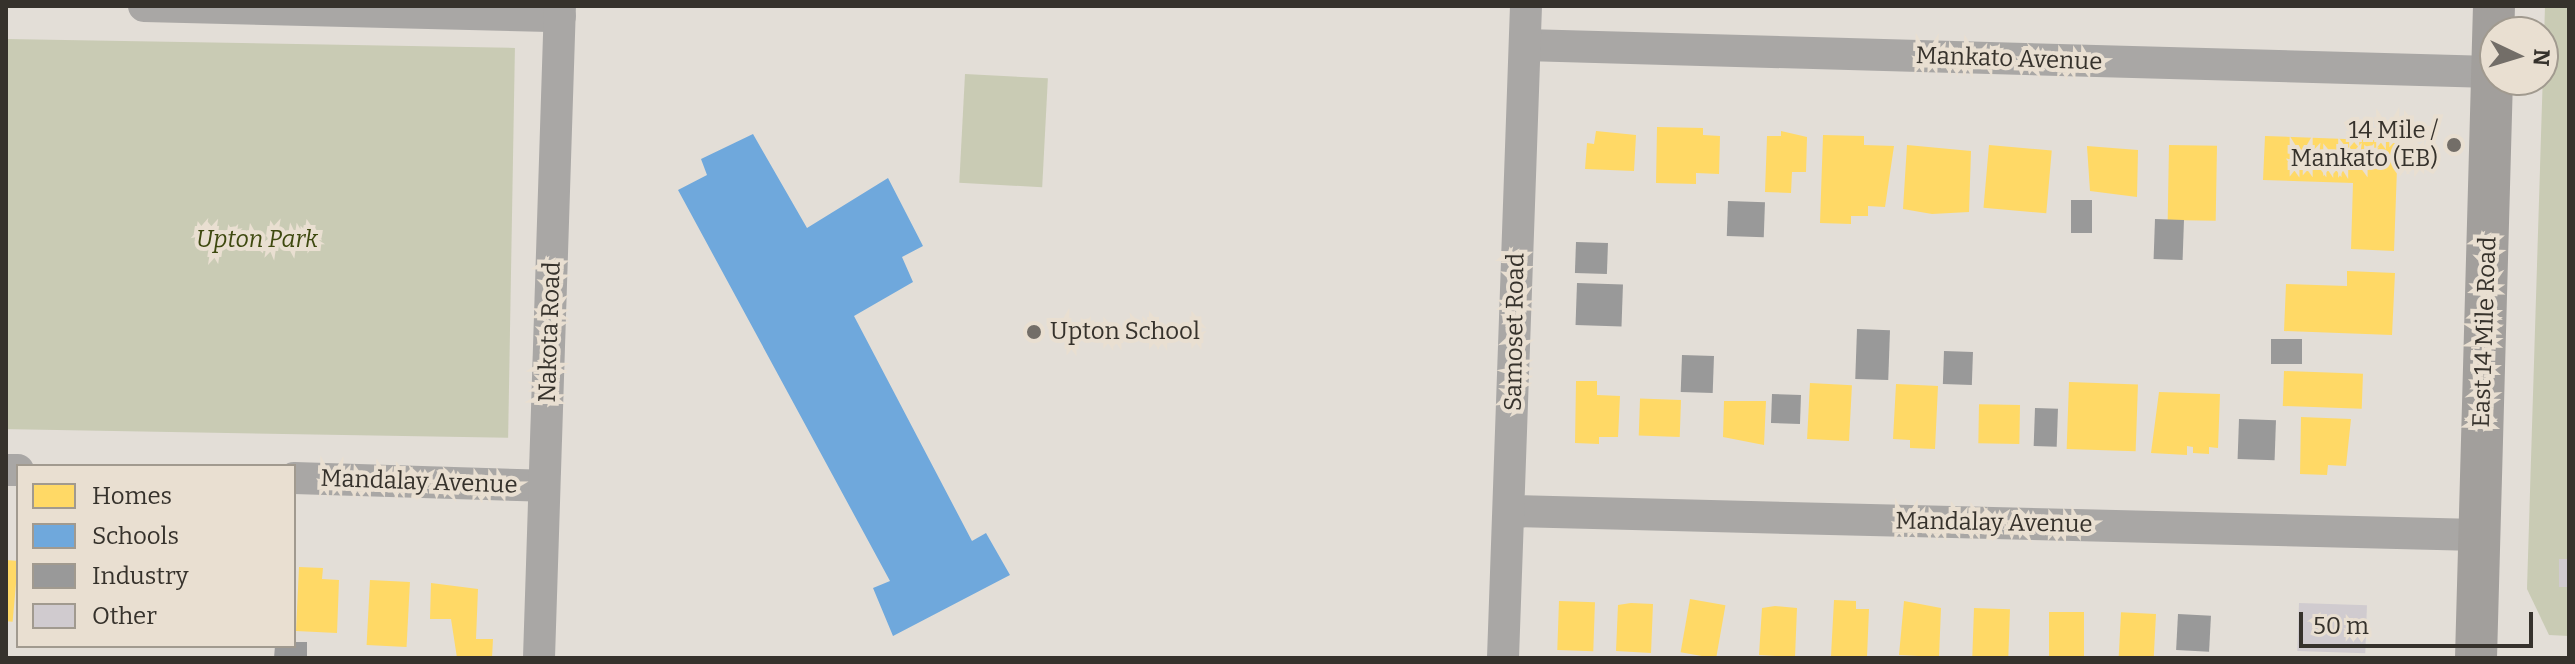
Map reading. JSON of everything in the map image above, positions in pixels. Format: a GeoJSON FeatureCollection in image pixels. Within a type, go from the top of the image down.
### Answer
{"type":"FeatureCollection","features":[{"type":"Feature","properties":{"kind":"main road","name":"East 14 Mile Road"},"geometry":{"type":"LineString","coordinates":[[2476,658],[2491,96]]}},
{"type":"Feature","properties":{"kind":"street"},"geometry":{"type":"LineString","coordinates":[[144,6],[560,11]]}},
{"type":"Feature","properties":{"kind":"street","name":"Samoset Road"},"geometry":{"type":"LineString","coordinates":[[1503,658],[1526,6]]}},
{"type":"Feature","properties":{"kind":"street","name":"Nakota Road"},"geometry":{"type":"LineString","coordinates":[[539,658],[560,11]]}},
{"type":"Feature","properties":{"kind":"street","name":"Mankato Avenue"},"geometry":{"type":"LineString","coordinates":[[1525,45],[2479,72]]}},
{"type":"Feature","properties":{"kind":"street","name":"Mandalay Avenue"},"geometry":{"type":"LineString","coordinates":[[296,478],[544,486]]}},
{"type":"Feature","properties":{"kind":"street","name":"Mandalay Avenue"},"geometry":{"type":"LineString","coordinates":[[1510,511],[2478,535]]}},
{"type":"Feature","properties":{"kind":"green space"},"geometry":{"type":"Polygon","coordinates":[[[2545,6],[2569,6],[2569,636],[2549,635],[2527,589],[2542,96],[2559,96],[2559,16],[2545,16],[2545,6]]]}},
{"type":"Feature","properties":{"kind":"green space","name":"Upton Park"},"geometry":{"type":"Polygon","coordinates":[[[6,39],[515,48],[508,438],[6,429],[6,39]]]}},
{"type":"Feature","properties":{"kind":"green space"},"geometry":{"type":"Polygon","coordinates":[[[965,74],[1048,78],[1042,187],[959,183],[965,74]]]}},
{"type":"Feature","properties":{"kind":"building: Homes"},"geometry":{"type":"Polygon","coordinates":[[[1657,127],[1703,128],[1703,135],[1720,136],[1719,174],[1696,173],[1696,184],[1656,183],[1657,127]]]}},
{"type":"Feature","properties":{"kind":"building: Homes"},"geometry":{"type":"Polygon","coordinates":[[[1596,131],[1636,135],[1634,171],[1585,169],[1587,143],[1594,144],[1596,131]]]}},
{"type":"Feature","properties":{"kind":"building: Homes"},"geometry":{"type":"Polygon","coordinates":[[[1781,131],[1807,137],[1806,172],[1792,172],[1791,193],[1765,192],[1767,136],[1781,136],[1781,131]]]}},
{"type":"Feature","properties":{"kind":"building: Homes"},"geometry":{"type":"Polygon","coordinates":[[[1823,135],[1864,136],[1864,145],[1894,146],[1885,207],[1868,206],[1868,216],[1851,216],[1851,224],[1820,223],[1823,135]]]}},
{"type":"Feature","properties":{"kind":"building: Homes"},"geometry":{"type":"Polygon","coordinates":[[[2265,136],[2398,141],[2394,251],[2351,249],[2353,183],[2263,180],[2265,136]]]}},
{"type":"Feature","properties":{"kind":"building: Homes"},"geometry":{"type":"Polygon","coordinates":[[[1907,145],[1971,151],[1969,212],[1932,214],[1903,209],[1907,145]]]}},
{"type":"Feature","properties":{"kind":"building: Homes"},"geometry":{"type":"Polygon","coordinates":[[[1989,145],[2052,150],[2046,213],[1984,208],[1989,145]]]}},
{"type":"Feature","properties":{"kind":"building: Homes"},"geometry":{"type":"Polygon","coordinates":[[[2169,145],[2217,146],[2216,221],[2168,220],[2169,145]]]}},
{"type":"Feature","properties":{"kind":"building: Homes"},"geometry":{"type":"Polygon","coordinates":[[[2087,146],[2138,150],[2137,197],[2090,191],[2087,146]]]}},
{"type":"Feature","properties":{"kind":"building: Homes"},"geometry":{"type":"Polygon","coordinates":[[[2347,271],[2395,273],[2392,335],[2284,331],[2286,284],[2347,286],[2347,271]]]}},
{"type":"Feature","properties":{"kind":"building: Homes"},"geometry":{"type":"Polygon","coordinates":[[[2284,371],[2363,374],[2362,409],[2283,406],[2284,371]]]}},
{"type":"Feature","properties":{"kind":"building: Homes"},"geometry":{"type":"Polygon","coordinates":[[[1576,381],[1597,381],[1597,395],[1620,396],[1618,437],[1599,437],[1599,444],[1575,443],[1576,381]]]}},
{"type":"Feature","properties":{"kind":"building: Homes"},"geometry":{"type":"Polygon","coordinates":[[[2069,382],[2138,384],[2136,451],[2067,449],[2069,382]]]}},
{"type":"Feature","properties":{"kind":"building: Homes"},"geometry":{"type":"Polygon","coordinates":[[[1810,383],[1852,385],[1849,441],[1807,439],[1810,383]]]}},
{"type":"Feature","properties":{"kind":"building: Homes"},"geometry":{"type":"Polygon","coordinates":[[[1896,384],[1938,386],[1935,449],[1910,448],[1910,440],[1893,439],[1896,384]]]}},
{"type":"Feature","properties":{"kind":"building: Homes"},"geometry":{"type":"Polygon","coordinates":[[[2159,392],[2220,394],[2218,448],[2209,447],[2209,454],[2193,453],[2193,447],[2187,446],[2187,455],[2151,453],[2159,392]]]}},
{"type":"Feature","properties":{"kind":"building: Homes"},"geometry":{"type":"Polygon","coordinates":[[[1640,399],[1681,400],[1680,437],[1639,436],[1640,399]]]}},
{"type":"Feature","properties":{"kind":"building: Homes"},"geometry":{"type":"Polygon","coordinates":[[[1724,401],[1766,401],[1764,445],[1723,437],[1724,401]]]}},
{"type":"Feature","properties":{"kind":"building: Homes"},"geometry":{"type":"Polygon","coordinates":[[[1979,404],[2020,405],[2019,444],[1978,443],[1979,404]]]}},
{"type":"Feature","properties":{"kind":"building: Homes"},"geometry":{"type":"Polygon","coordinates":[[[2301,417],[2351,419],[2346,466],[2328,465],[2327,475],[2300,474],[2301,417]]]}},
{"type":"Feature","properties":{"kind":"building: Homes"},"geometry":{"type":"Polygon","coordinates":[[[6,560],[16,561],[13,622],[6,621],[6,560]]]}},
{"type":"Feature","properties":{"kind":"building: Homes"},"geometry":{"type":"Polygon","coordinates":[[[299,567],[323,568],[322,579],[339,580],[337,633],[296,631],[299,567]]]}},
{"type":"Feature","properties":{"kind":"building: Homes"},"geometry":{"type":"Polygon","coordinates":[[[370,580],[410,582],[407,647],[367,645],[370,580]]]}},
{"type":"Feature","properties":{"kind":"building: Homes"},"geometry":{"type":"Polygon","coordinates":[[[431,583],[478,589],[476,639],[493,639],[492,658],[457,658],[451,619],[430,619],[431,583]]]}},
{"type":"Feature","properties":{"kind":"building: Homes"},"geometry":{"type":"Polygon","coordinates":[[[1690,599],[1725,605],[1716,658],[1681,652],[1690,599]]]}},
{"type":"Feature","properties":{"kind":"building: Homes"},"geometry":{"type":"Polygon","coordinates":[[[1834,600],[1856,601],[1856,609],[1869,609],[1867,657],[1831,656],[1834,600]]]}},
{"type":"Feature","properties":{"kind":"building: Homes"},"geometry":{"type":"Polygon","coordinates":[[[1559,601],[1595,602],[1593,651],[1557,650],[1559,601]]]}},
{"type":"Feature","properties":{"kind":"building: Homes"},"geometry":{"type":"Polygon","coordinates":[[[1904,601],[1941,608],[1939,657],[1899,655],[1904,601]]]}},
{"type":"Feature","properties":{"kind":"building: Homes"},"geometry":{"type":"Polygon","coordinates":[[[1653,604],[1651,653],[1616,651],[1618,605],[1653,604]]]}},
{"type":"Feature","properties":{"kind":"building: Homes"},"geometry":{"type":"Polygon","coordinates":[[[1762,608],[1797,608],[1795,657],[1759,655],[1762,608]]]}},
{"type":"Feature","properties":{"kind":"building: Homes"},"geometry":{"type":"Polygon","coordinates":[[[1974,608],[2010,609],[2008,658],[1972,658],[1974,608]]]}},
{"type":"Feature","properties":{"kind":"building: Homes"},"geometry":{"type":"Polygon","coordinates":[[[2049,612],[2084,612],[2084,658],[2049,658],[2049,612]]]}},
{"type":"Feature","properties":{"kind":"building: Homes"},"geometry":{"type":"Polygon","coordinates":[[[2121,612],[2156,614],[2154,658],[2119,656],[2121,612]]]}},
{"type":"Feature","properties":{"kind":"building: Schools"},"geometry":{"type":"Polygon","coordinates":[[[753,134],[807,228],[888,178],[923,246],[902,257],[913,282],[854,316],[972,541],[986,533],[1010,575],[893,636],[873,588],[890,581],[678,190],[707,175],[701,159],[753,134]]]}},
{"type":"Feature","properties":{"kind":"building: Industry"},"geometry":{"type":"Polygon","coordinates":[[[2071,200],[2092,200],[2092,233],[2071,233],[2071,200]]]}},
{"type":"Feature","properties":{"kind":"building: Industry"},"geometry":{"type":"Polygon","coordinates":[[[1728,201],[1765,202],[1764,237],[1727,236],[1728,201]]]}},
{"type":"Feature","properties":{"kind":"building: Industry"},"geometry":{"type":"Polygon","coordinates":[[[2155,219],[2184,220],[2183,260],[2154,259],[2155,219]]]}},
{"type":"Feature","properties":{"kind":"building: Industry"},"geometry":{"type":"Polygon","coordinates":[[[1576,242],[1608,243],[1607,274],[1575,273],[1576,242]]]}},
{"type":"Feature","properties":{"kind":"building: Industry"},"geometry":{"type":"Polygon","coordinates":[[[1577,283],[1623,285],[1622,327],[1576,325],[1577,283]]]}},
{"type":"Feature","properties":{"kind":"building: Industry"},"geometry":{"type":"Polygon","coordinates":[[[1857,329],[1890,330],[1888,380],[1855,379],[1857,329]]]}},
{"type":"Feature","properties":{"kind":"building: Industry"},"geometry":{"type":"Polygon","coordinates":[[[2271,339],[2302,339],[2302,364],[2271,364],[2271,339]]]}},
{"type":"Feature","properties":{"kind":"building: Industry"},"geometry":{"type":"Polygon","coordinates":[[[1944,351],[1973,352],[1972,385],[1943,384],[1944,351]]]}},
{"type":"Feature","properties":{"kind":"building: Industry"},"geometry":{"type":"Polygon","coordinates":[[[1682,355],[1714,356],[1713,393],[1681,392],[1682,355]]]}},
{"type":"Feature","properties":{"kind":"building: Industry"},"geometry":{"type":"Polygon","coordinates":[[[1772,394],[1801,395],[1800,424],[1771,423],[1772,394]]]}},
{"type":"Feature","properties":{"kind":"building: Industry"},"geometry":{"type":"Polygon","coordinates":[[[2035,408],[2058,409],[2057,447],[2034,446],[2035,408]]]}},
{"type":"Feature","properties":{"kind":"building: Industry"},"geometry":{"type":"Polygon","coordinates":[[[2239,419],[2276,420],[2275,460],[2238,459],[2239,419]]]}},
{"type":"Feature","properties":{"kind":"building: Industry"},"geometry":{"type":"Polygon","coordinates":[[[2178,614],[2211,616],[2209,652],[2176,650],[2178,614]]]}},
{"type":"Feature","properties":{"kind":"building: Industry"},"geometry":{"type":"Polygon","coordinates":[[[296,642],[307,642],[307,658],[274,658],[275,648],[296,648],[296,642]]]}},
{"type":"Feature","properties":{"kind":"building: Other"},"geometry":{"type":"Polygon","coordinates":[[[2559,559],[2569,559],[2569,587],[2559,587],[2559,559]]]}},
{"type":"Feature","properties":{"kind":"building: Other"},"geometry":{"type":"Polygon","coordinates":[[[2299,603],[2367,605],[2365,653],[2297,651],[2299,603]]]}},
{"type":"Feature","properties":{"kind":"place","name":"14 Mile / Mankato (EB)"},"geometry":{"type":"Point","coordinates":[2454,145]}},
{"type":"Feature","properties":{"kind":"place","name":"Upton School"},"geometry":{"type":"Point","coordinates":[1034,332]}}]}
